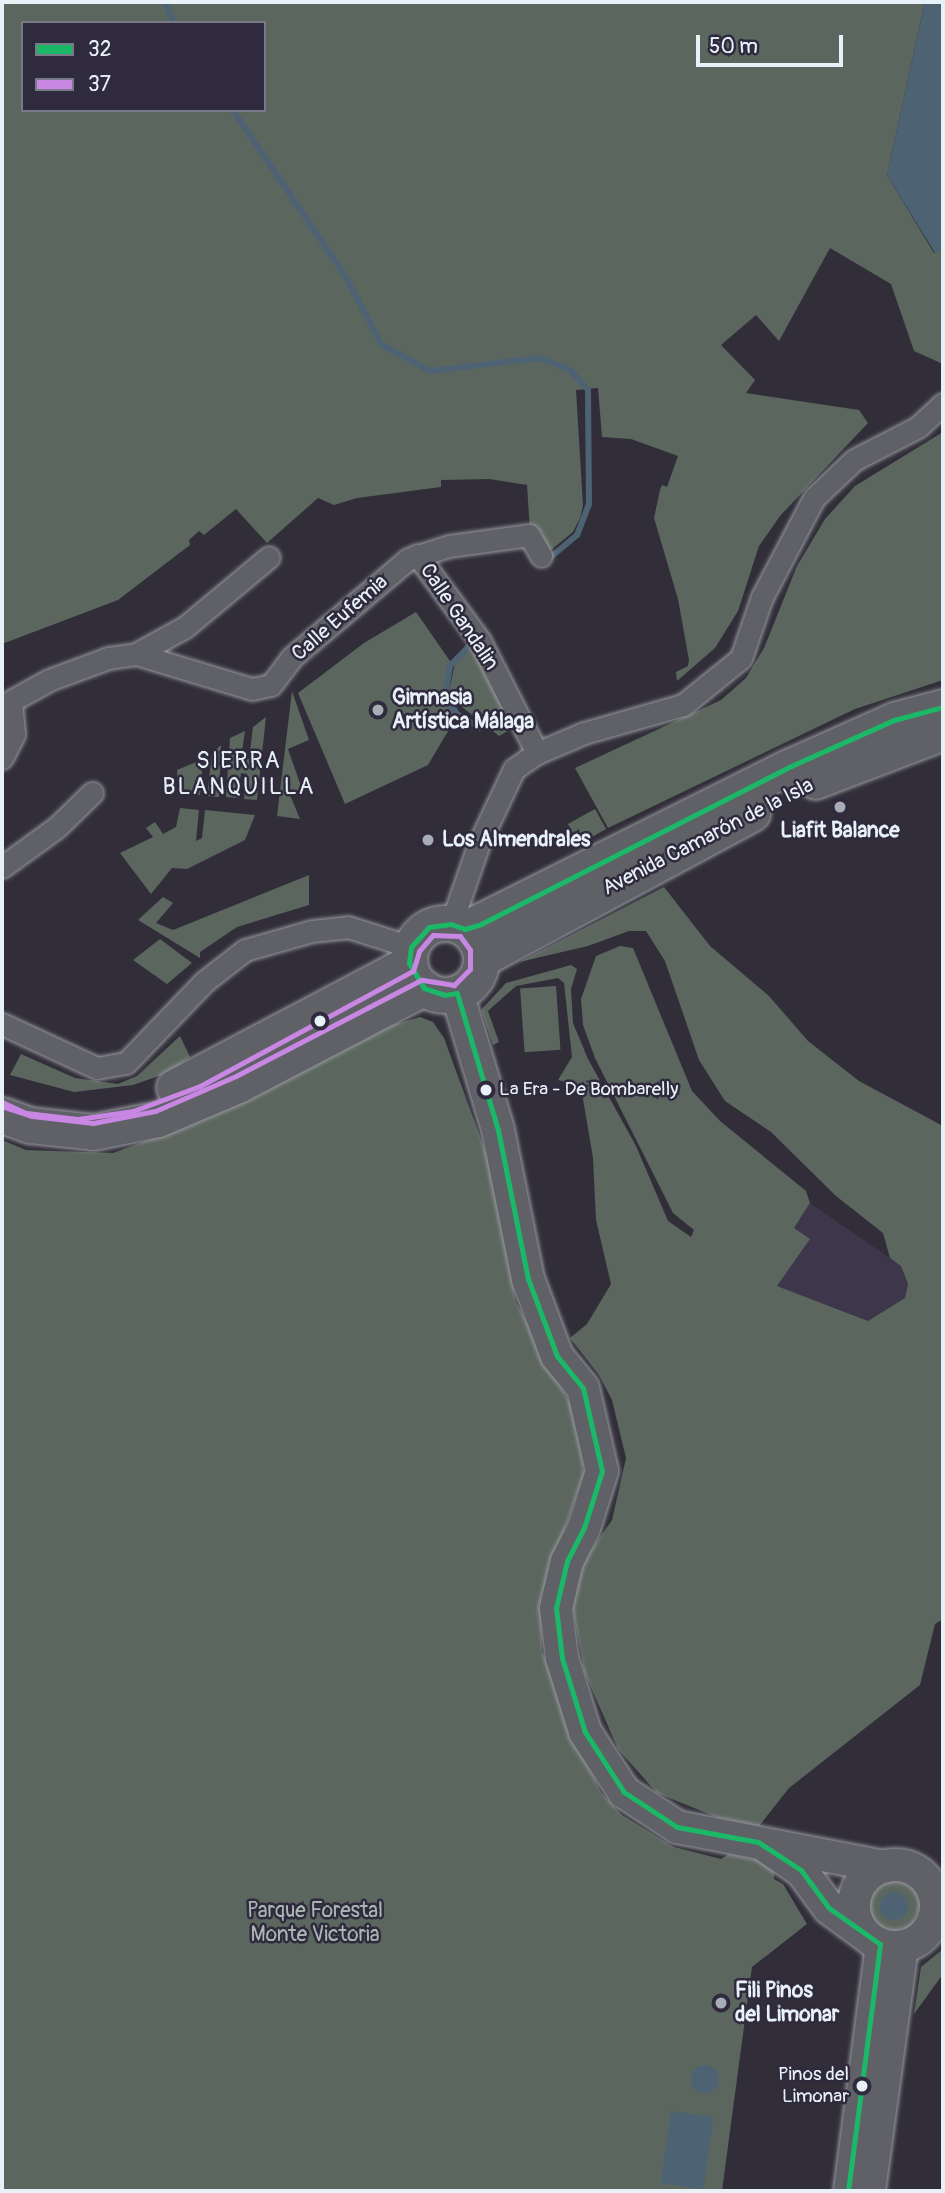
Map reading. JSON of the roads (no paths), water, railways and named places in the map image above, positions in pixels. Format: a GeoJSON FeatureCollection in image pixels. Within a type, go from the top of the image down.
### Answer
{"type":"FeatureCollection","features":[{"type":"Feature","properties":{"kind":"main road","name":"Avenida Camarón de la Isla"},"geometry":{"type":"LineString","coordinates":[[466,937],[791,766],[894,720],[943,707]]}},
{"type":"Feature","properties":{"kind":"main road","name":"Avenida Camarón de la Isla"},"geometry":{"type":"LineString","coordinates":[[466,937],[803,786],[943,732]]}},
{"type":"Feature","properties":{"kind":"main road"},"geometry":{"type":"LineString","coordinates":[[2,1093],[29,1104],[78,1110],[130,1103],[197,1078],[425,973],[471,985],[466,937],[429,927],[425,973],[498,1130],[528,1279],[557,1356],[583,1388],[602,1471],[584,1528],[566,1561],[556,1608],[562,1658],[585,1732],[624,1792],[677,1827],[896,1867],[943,1871]]}},
{"type":"Feature","properties":{"kind":"main road"},"geometry":{"type":"LineString","coordinates":[[2,1115],[30,1125],[93,1132],[158,1119],[240,1084],[425,973]]}},
{"type":"Feature","properties":{"kind":"main road"},"geometry":{"type":"LineString","coordinates":[[758,1842],[801,1870],[830,1908],[905,1936]]}},
{"type":"Feature","properties":{"kind":"main road"},"geometry":{"type":"LineString","coordinates":[[896,1867],[928,1882],[936,1900],[905,1936]]}},
{"type":"Feature","properties":{"kind":"main road"},"geometry":{"type":"LineString","coordinates":[[896,1867],[861,1884],[855,1898],[855,1915],[905,1936]]}},
{"type":"Feature","properties":{"kind":"street"},"geometry":{"type":"LineString","coordinates":[[466,937],[506,777],[537,754],[584,733],[683,705],[741,659],[762,597],[814,498],[853,460],[918,427],[943,404]]}},
{"type":"Feature","properties":{"kind":"street","name":"Calle Eufemia"},"geometry":{"type":"LineString","coordinates":[[136,654],[253,689],[271,685],[291,658],[417,555],[529,535],[541,556]]}},
{"type":"Feature","properties":{"kind":"street","name":"Calle Gandalin"},"geometry":{"type":"LineString","coordinates":[[417,555],[480,641],[537,754]]}},
{"type":"Feature","properties":{"kind":"street"},"geometry":{"type":"LineString","coordinates":[[2,758],[14,734],[11,701],[49,680],[108,658],[136,654],[185,627],[268,557]]}},
{"type":"Feature","properties":{"kind":"street"},"geometry":{"type":"LineString","coordinates":[[2,867],[57,827],[92,793]]}},
{"type":"Feature","properties":{"kind":"street"},"geometry":{"type":"LineString","coordinates":[[2,1024],[97,1068],[125,1063],[205,981],[245,950],[312,931],[348,928],[425,973]]}},
{"type":"Feature","properties":{"kind":"street"},"geometry":{"type":"LineString","coordinates":[[848,2191],[905,1936]]}},
{"type":"Feature","properties":{"kind":"street"},"geometry":{"type":"LineString","coordinates":[[871,2191],[905,1936]]}},
{"type":"Feature","properties":{"kind":"water"},"geometry":{"type":"Polygon","coordinates":[[[925,2],[943,2],[943,248],[935,253],[887,175],[925,2]]]}},
{"type":"Feature","properties":{"kind":"water"},"geometry":{"type":"Polygon","coordinates":[[[894,1892],[904,1896],[908,1906],[904,1916],[894,1920],[884,1916],[880,1906],[884,1896],[894,1892]]]}},
{"type":"Feature","properties":{"kind":"water"},"geometry":{"type":"Polygon","coordinates":[[[705,2065],[715,2069],[719,2079],[715,2089],[705,2093],[695,2089],[691,2079],[695,2069],[705,2065]]]}},
{"type":"Feature","properties":{"kind":"water"},"geometry":{"type":"Polygon","coordinates":[[[671,2111],[714,2117],[703,2189],[661,2183],[671,2111]]]}},
{"type":"Feature","properties":{"kind":"waterway"},"geometry":{"type":"LineString","coordinates":[[165,2],[173,21]]}},
{"type":"Feature","properties":{"kind":"waterway"},"geometry":{"type":"LineString","coordinates":[[234,112],[347,279],[381,344],[430,371],[541,358],[571,371],[588,390],[589,504],[577,535],[550,558]]}},
{"type":"Feature","properties":{"kind":"waterway"},"geometry":{"type":"LineString","coordinates":[[471,644],[450,666],[445,696],[457,714],[479,727]]}},
{"type":"Feature","properties":{"kind":"place","name":"Gimnasia Artística Málaga"},"geometry":{"type":"Point","coordinates":[378,710]}},
{"type":"Feature","properties":{"kind":"place","name":"Liafit Balance"},"geometry":{"type":"Point","coordinates":[840,807]}},
{"type":"Feature","properties":{"kind":"place","name":"Los Almendrales"},"geometry":{"type":"Point","coordinates":[428,840]}},
{"type":"Feature","properties":{"kind":"place","name":"La Era - De Bombarelly"},"geometry":{"type":"Point","coordinates":[486,1090]}},
{"type":"Feature","properties":{"kind":"place","name":"Fili Pinos del Limonar"},"geometry":{"type":"Point","coordinates":[721,2003]}},
{"type":"Feature","properties":{"kind":"place","name":"Pinos del Limonar"},"geometry":{"type":"Point","coordinates":[862,2086]}},
{"type":"Feature","properties":{"kind":"district","name":"SIERRA BLANQUILLA"},"geometry":{"type":"Point","coordinates":[239,774]}},
{"type":"Feature","properties":{"kind":"park label","name":"Parque Forestal Monte Victoria"},"geometry":{"type":"Point","coordinates":[315,1923]}}]}
